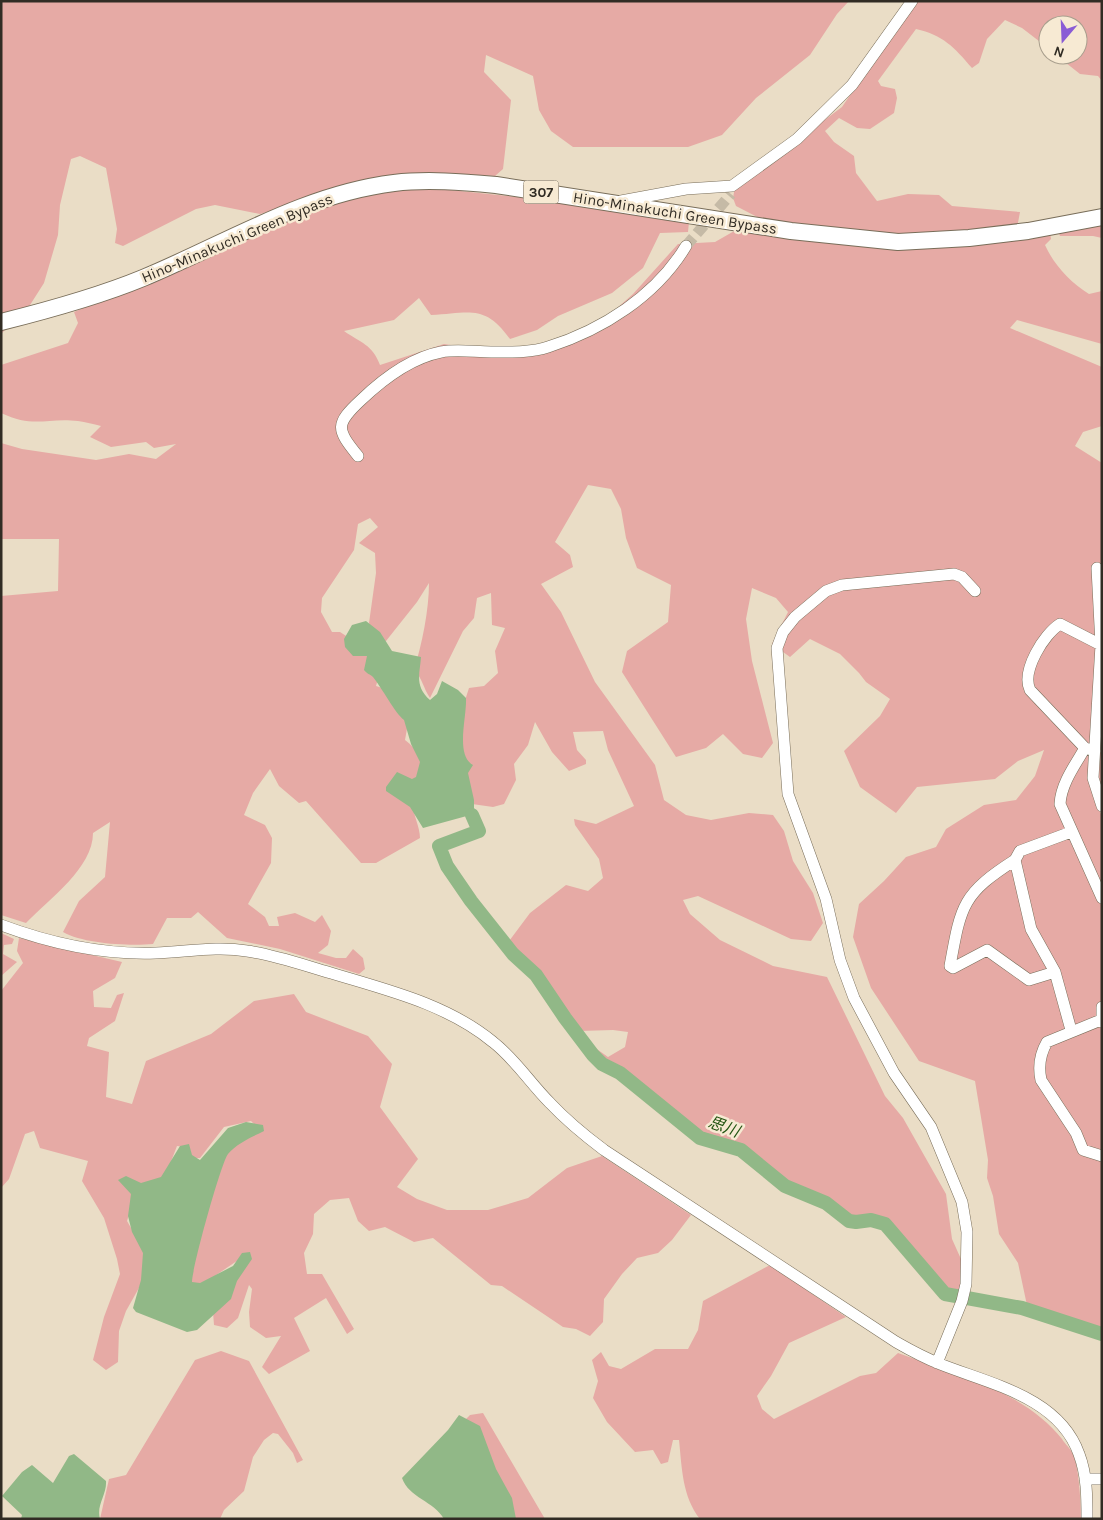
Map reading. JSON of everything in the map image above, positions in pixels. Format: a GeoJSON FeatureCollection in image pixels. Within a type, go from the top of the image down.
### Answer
{"type":"FeatureCollection","features":[{"type":"Feature","properties":{"kind":"highway","name":"Hino-Minakuchi Green Bypass"},"geometry":{"type":"LineString","coordinates":[[1,322],[44,311],[142,278],[316,201],[353,191],[395,183],[455,182],[496,185],[791,231],[898,242],[969,238],[1028,231],[1102,217]]}},
{"type":"Feature","properties":{"kind":"street"},"geometry":{"type":"LineString","coordinates":[[613,203],[686,189],[732,190],[797,139],[852,85],[912,1]]}},
{"type":"Feature","properties":{"kind":"street"},"geometry":{"type":"LineString","coordinates":[[358,456],[344,439],[341,425],[343,417],[371,390],[394,373],[419,358],[442,352],[512,352],[545,348],[566,341],[630,307],[662,276],[686,246]]}},
{"type":"Feature","properties":{"kind":"street"},"geometry":{"type":"LineString","coordinates":[[1096,568],[1101,645],[1090,750],[1093,778],[1102,806]]}},
{"type":"Feature","properties":{"kind":"street"},"geometry":{"type":"LineString","coordinates":[[937,1363],[963,1298],[967,1276],[967,1232],[962,1202],[931,1127],[894,1073],[854,998],[840,960],[826,899],[788,794],[777,648],[782,632],[795,617],[815,598],[842,585],[954,574],[962,577],[975,591]]}},
{"type":"Feature","properties":{"kind":"street"},"geometry":{"type":"LineString","coordinates":[[1090,750],[1030,690],[1028,682],[1040,642],[1060,624],[1101,645]]}},
{"type":"Feature","properties":{"kind":"street"},"geometry":{"type":"LineString","coordinates":[[1090,750],[1068,777],[1060,797],[1060,804],[1102,898]]}},
{"type":"Feature","properties":{"kind":"street"},"geometry":{"type":"LineString","coordinates":[[1055,972],[1028,980],[987,950],[953,968],[950,966],[958,926],[968,898],[984,881],[1016,860],[1020,851],[1072,832]]}},
{"type":"Feature","properties":{"kind":"street"},"geometry":{"type":"LineString","coordinates":[[1016,860],[1031,929],[1055,972],[1061,988],[1071,1030]]}},
{"type":"Feature","properties":{"kind":"street"},"geometry":{"type":"LineString","coordinates":[[1,925],[52,943],[102,951],[156,953],[214,949],[246,951],[274,956],[361,983],[450,1014],[494,1042],[570,1123],[604,1150],[867,1324],[937,1363],[1021,1396],[1047,1410],[1070,1436],[1079,1454],[1085,1479],[1087,1519]]}},
{"type":"Feature","properties":{"kind":"street"},"geometry":{"type":"LineString","coordinates":[[1102,1007],[1101,1021],[1071,1030],[1046,1042],[1040,1058],[1041,1080],[1076,1133],[1083,1150],[1102,1156]]}},
{"type":"Feature","properties":{"kind":"street"},"geometry":{"type":"LineString","coordinates":[[1085,1479],[1102,1479]]}},
{"type":"Feature","properties":{"kind":"shaded area"},"geometry":{"type":"Polygon","coordinates":[[[1,1],[849,1],[837,14],[810,55],[756,98],[722,135],[688,147],[573,147],[551,131],[539,110],[533,76],[486,55],[484,72],[511,100],[503,169],[495,176],[440,173],[354,186],[260,214],[215,205],[196,209],[123,246],[115,243],[117,229],[106,168],[80,156],[71,159],[60,205],[58,235],[44,283],[30,305],[1,334],[1,1]]]}},
{"type":"Feature","properties":{"kind":"shaded area"},"geometry":{"type":"Polygon","coordinates":[[[914,1],[1102,1],[1102,81],[1098,76],[1080,74],[1069,65],[1088,65],[1088,15],[1038,15],[1038,40],[1022,28],[1005,20],[987,39],[979,63],[972,68],[941,38],[916,29],[878,81],[881,86],[895,89],[897,98],[894,113],[870,129],[857,128],[839,118],[825,131],[834,142],[854,156],[856,173],[877,201],[908,194],[939,195],[952,206],[1020,212],[1017,228],[890,236],[767,222],[736,206],[733,198],[735,187],[842,107],[914,1]]]}},
{"type":"Feature","properties":{"kind":"shaded area"},"geometry":{"type":"Polygon","coordinates":[[[431,188],[536,199],[689,222],[688,232],[660,233],[643,268],[612,293],[558,316],[537,330],[510,339],[493,320],[484,315],[467,312],[431,315],[419,298],[394,320],[344,331],[370,348],[380,365],[444,344],[521,355],[580,341],[633,294],[678,244],[715,242],[736,230],[869,244],[1050,232],[1051,239],[1045,245],[1063,272],[1089,294],[1102,291],[1102,344],[1017,320],[1010,328],[1102,367],[1102,426],[1083,432],[1075,446],[1102,463],[1102,802],[1098,808],[1102,816],[1102,1332],[1028,1310],[1018,1263],[999,1234],[993,1196],[987,1178],[988,1160],[975,1081],[919,1061],[871,988],[853,937],[859,904],[906,857],[936,847],[946,829],[984,805],[1016,800],[1035,776],[1044,750],[1018,761],[995,779],[917,787],[896,813],[860,787],[844,751],[880,716],[890,699],[866,682],[840,654],[810,639],[790,657],[772,644],[788,612],[776,598],[752,588],[746,619],[752,661],[773,743],[762,758],[743,754],[723,734],[706,748],[676,757],[622,672],[627,651],[668,622],[671,585],[637,568],[626,538],[621,509],[611,489],[588,485],[555,542],[570,555],[573,567],[541,584],[561,612],[595,682],[655,765],[664,800],[686,815],[711,820],[749,813],[773,815],[784,831],[793,861],[813,893],[823,923],[811,941],[791,939],[698,896],[683,900],[690,914],[720,940],[773,966],[827,977],[885,1096],[903,1118],[946,1194],[952,1239],[965,1268],[960,1296],[948,1294],[891,1227],[873,1217],[853,1220],[818,1196],[788,1182],[742,1149],[711,1139],[687,1126],[623,1071],[600,1058],[580,1033],[594,1047],[608,1057],[625,1047],[628,1032],[613,1030],[579,1031],[561,1010],[555,996],[504,948],[530,913],[566,885],[588,891],[603,878],[599,859],[575,825],[574,819],[596,824],[634,806],[608,750],[603,731],[573,732],[577,750],[586,760],[586,764],[569,771],[552,752],[535,722],[528,745],[514,764],[516,780],[504,804],[493,807],[472,804],[460,740],[460,716],[469,688],[484,686],[498,673],[495,651],[505,628],[492,625],[491,593],[477,598],[474,618],[463,631],[430,698],[414,670],[420,649],[428,604],[429,583],[417,602],[386,641],[377,643],[369,623],[376,573],[375,553],[359,543],[378,527],[370,518],[358,524],[354,550],[322,598],[321,612],[332,632],[340,632],[374,654],[379,675],[376,686],[389,690],[408,723],[405,740],[420,756],[421,763],[413,804],[420,838],[376,863],[361,863],[306,801],[299,803],[279,786],[270,769],[253,793],[244,815],[265,825],[272,838],[271,863],[248,904],[265,917],[269,926],[279,926],[277,917],[295,913],[315,922],[322,915],[331,931],[328,945],[318,953],[336,958],[346,958],[353,949],[363,958],[365,969],[359,974],[280,949],[227,938],[198,912],[191,918],[167,918],[153,944],[132,945],[94,942],[63,932],[79,901],[105,877],[110,822],[93,833],[91,846],[78,871],[26,923],[1,915],[1,596],[58,591],[59,539],[1,539],[1,443],[22,449],[96,460],[129,454],[156,459],[176,444],[154,448],[146,442],[111,447],[90,437],[101,426],[67,420],[32,422],[1,413],[1,365],[68,343],[78,323],[74,312],[312,209],[372,192],[431,188]]]}},
{"type":"Feature","properties":{"kind":"shaded area"},"geometry":{"type":"Polygon","coordinates":[[[1102,222],[1102,238],[1093,236],[1060,236],[1058,231],[1102,222]]]}},
{"type":"Feature","properties":{"kind":"shaded area"},"geometry":{"type":"Polygon","coordinates":[[[366,621],[380,632],[392,651],[421,657],[420,684],[425,695],[430,700],[437,694],[442,681],[458,690],[466,698],[463,744],[464,753],[473,765],[468,773],[474,800],[474,814],[423,828],[410,807],[386,791],[386,787],[397,772],[412,779],[416,777],[420,762],[411,744],[404,720],[373,677],[364,670],[367,656],[353,656],[345,647],[344,639],[352,625],[366,621]]]}},
{"type":"Feature","properties":{"kind":"shaded area"},"geometry":{"type":"Polygon","coordinates":[[[1,933],[14,939],[12,944],[4,945],[3,954],[17,962],[1,976],[1,933]]]}},
{"type":"Feature","properties":{"kind":"shaded area"},"geometry":{"type":"Polygon","coordinates":[[[19,938],[122,962],[115,978],[93,991],[94,1007],[111,1008],[117,995],[124,993],[115,1021],[89,1038],[87,1046],[109,1052],[106,1097],[132,1104],[146,1061],[211,1034],[254,1001],[294,994],[306,1012],[368,1036],[392,1064],[380,1107],[418,1159],[397,1187],[417,1199],[447,1210],[488,1210],[528,1198],[567,1168],[602,1156],[691,1215],[672,1240],[658,1253],[637,1258],[622,1274],[604,1299],[603,1322],[590,1336],[576,1329],[563,1327],[502,1286],[491,1285],[433,1238],[414,1242],[385,1227],[369,1231],[358,1221],[349,1198],[330,1200],[314,1214],[313,1234],[304,1253],[307,1274],[322,1274],[354,1329],[347,1334],[326,1298],[294,1318],[310,1351],[269,1374],[262,1367],[281,1336],[266,1338],[250,1327],[249,1312],[252,1289],[249,1285],[238,1318],[227,1328],[214,1325],[213,1312],[247,1254],[206,1282],[190,1285],[207,1189],[229,1150],[260,1130],[251,1121],[224,1127],[200,1158],[190,1158],[187,1147],[177,1146],[165,1177],[135,1196],[127,1221],[146,1254],[144,1279],[126,1311],[119,1331],[118,1362],[106,1370],[93,1360],[104,1317],[120,1274],[104,1218],[82,1181],[88,1161],[40,1148],[34,1131],[25,1134],[9,1179],[1,1188],[1,991],[23,963],[17,951],[19,938]]]}},
{"type":"Feature","properties":{"kind":"shaded area"},"geometry":{"type":"Polygon","coordinates":[[[246,1122],[263,1125],[264,1131],[240,1143],[228,1154],[224,1162],[207,1216],[192,1282],[200,1283],[233,1266],[242,1253],[250,1252],[252,1259],[237,1281],[231,1299],[197,1330],[187,1332],[136,1312],[133,1308],[141,1280],[143,1253],[132,1232],[128,1216],[131,1194],[118,1180],[126,1176],[141,1183],[161,1177],[180,1146],[189,1144],[192,1155],[200,1160],[228,1128],[246,1122]]]}},
{"type":"Feature","properties":{"kind":"shaded area"},"geometry":{"type":"Polygon","coordinates":[[[770,1265],[846,1317],[789,1343],[771,1376],[757,1396],[762,1409],[774,1419],[860,1376],[876,1373],[898,1353],[964,1377],[1008,1396],[1046,1422],[1073,1454],[1078,1476],[1081,1519],[700,1519],[686,1491],[679,1440],[673,1440],[668,1462],[661,1464],[653,1450],[635,1452],[607,1422],[593,1398],[598,1381],[592,1360],[601,1352],[609,1366],[621,1369],[655,1349],[688,1349],[698,1330],[703,1301],[770,1265]]]}},
{"type":"Feature","properties":{"kind":"shaded area"},"geometry":{"type":"Polygon","coordinates":[[[221,1351],[249,1361],[303,1460],[297,1463],[293,1453],[278,1434],[273,1433],[264,1440],[253,1457],[244,1491],[224,1510],[220,1519],[100,1519],[109,1479],[126,1475],[195,1360],[221,1351]]]}},
{"type":"Feature","properties":{"kind":"shaded area"},"geometry":{"type":"Polygon","coordinates":[[[483,1413],[545,1519],[512,1519],[463,1422],[470,1415],[483,1413]]]}},
{"type":"Feature","properties":{"kind":"shaded area"},"geometry":{"type":"Polygon","coordinates":[[[459,1415],[480,1426],[496,1469],[512,1498],[516,1519],[444,1519],[440,1513],[405,1485],[402,1478],[448,1430],[459,1415]]]}},
{"type":"Feature","properties":{"kind":"shaded area"},"geometry":{"type":"Polygon","coordinates":[[[74,1454],[106,1481],[99,1509],[100,1519],[21,1519],[22,1515],[2,1496],[22,1472],[32,1465],[53,1483],[69,1456],[74,1454]]]}},
{"type":"Feature","properties":{"kind":"waterway","name":"思川"},"geometry":{"type":"LineString","coordinates":[[472,815],[479,831],[439,846],[447,866],[471,901],[513,954],[536,975],[565,1018],[602,1064],[620,1073],[700,1138],[741,1150],[785,1186],[826,1203],[849,1221],[871,1220],[885,1224],[945,1294],[1022,1308],[1102,1334]]}},
{"type":"Feature","properties":{"kind":"tunnel"},"geometry":{"type":"LineString","coordinates":[[686,246],[731,194]]}}]}
